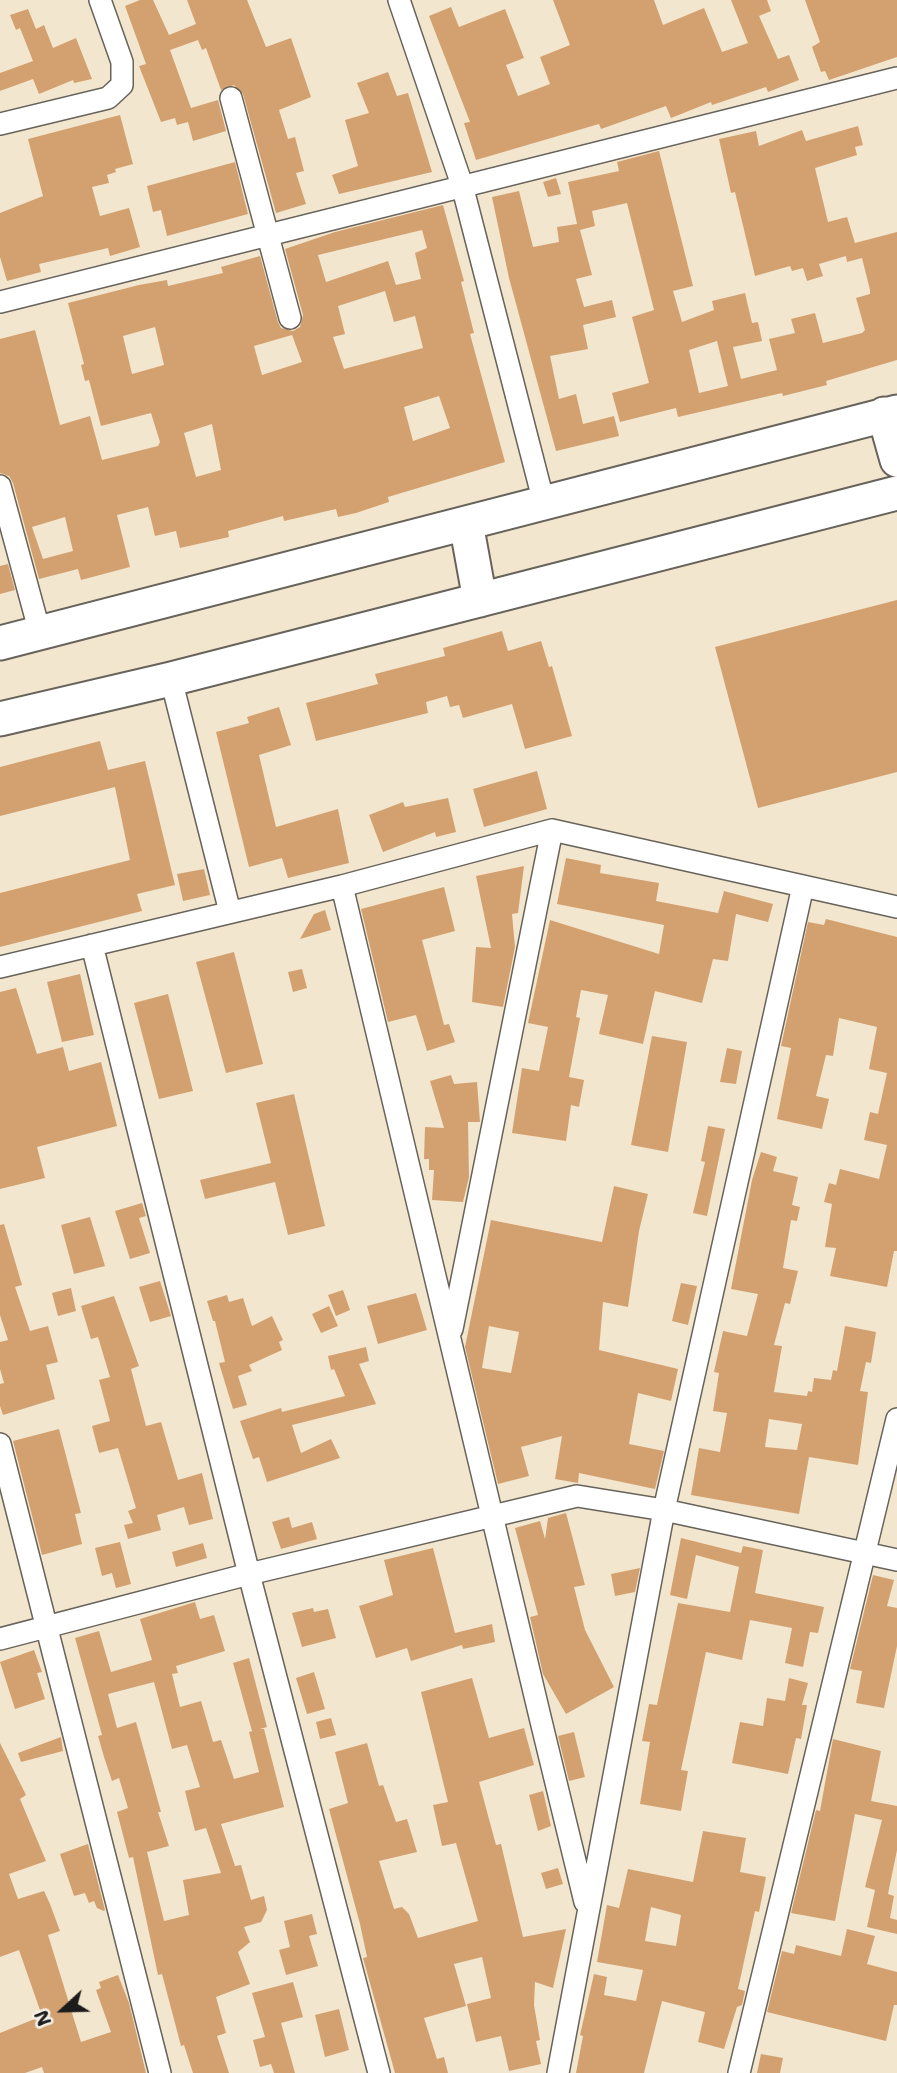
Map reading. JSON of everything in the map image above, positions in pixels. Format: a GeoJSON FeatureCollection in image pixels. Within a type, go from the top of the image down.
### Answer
{"type":"FeatureCollection","features":[{"type":"Feature","properties":{"kind":"main road"},"geometry":{"type":"LineString","coordinates":[[0,643],[890,413],[897,460]]}},
{"type":"Feature","properties":{"kind":"main road"},"geometry":{"type":"LineString","coordinates":[[0,719],[171,679],[897,493]]}},
{"type":"Feature","properties":{"kind":"main road"},"geometry":{"type":"LineString","coordinates":[[466,523],[480,600]]}},
{"type":"Feature","properties":{"kind":"street"},"geometry":{"type":"LineString","coordinates":[[0,124],[108,98],[122,85],[122,62],[100,0]]}},
{"type":"Feature","properties":{"kind":"street"},"geometry":{"type":"LineString","coordinates":[[399,0],[461,185],[544,503]]}},
{"type":"Feature","properties":{"kind":"street"},"geometry":{"type":"LineString","coordinates":[[0,302],[897,78]]}},
{"type":"Feature","properties":{"kind":"street"},"geometry":{"type":"LineString","coordinates":[[231,99],[290,318]]}},
{"type":"Feature","properties":{"kind":"street"},"geometry":{"type":"LineString","coordinates":[[0,486],[40,633]]}},
{"type":"Feature","properties":{"kind":"street"},"geometry":{"type":"LineString","coordinates":[[171,679],[230,912]]}},
{"type":"Feature","properties":{"kind":"street"},"geometry":{"type":"LineString","coordinates":[[451,1336],[552,830]]}},
{"type":"Feature","properties":{"kind":"street"},"geometry":{"type":"LineString","coordinates":[[0,967],[342,886],[552,830],[897,907]]}},
{"type":"Feature","properties":{"kind":"street"},"geometry":{"type":"LineString","coordinates":[[342,886],[451,1336],[490,1516],[587,1909]]}},
{"type":"Feature","properties":{"kind":"street"},"geometry":{"type":"LineString","coordinates":[[558,2073],[664,1510],[803,886]]}},
{"type":"Feature","properties":{"kind":"street"},"geometry":{"type":"LineString","coordinates":[[92,945],[249,1574],[379,2073]]}},
{"type":"Feature","properties":{"kind":"street"},"geometry":{"type":"LineString","coordinates":[[739,2073],[897,1419]]}},
{"type":"Feature","properties":{"kind":"street"},"geometry":{"type":"LineString","coordinates":[[0,1444],[160,2073]]}},
{"type":"Feature","properties":{"kind":"street"},"geometry":{"type":"LineString","coordinates":[[0,1639],[249,1574],[578,1496],[664,1510],[897,1560]]}},
{"type":"Feature","properties":{"kind":"building"},"geometry":{"type":"Polygon","coordinates":[[[140,0],[153,0],[169,35],[196,24],[187,0],[247,0],[266,47],[291,38],[311,97],[279,110],[288,139],[295,137],[304,171],[296,173],[306,204],[276,213],[243,94],[234,85],[221,90],[206,48],[202,50],[198,40],[170,50],[191,108],[218,100],[226,131],[193,141],[188,122],[177,125],[175,118],[161,122],[139,66],[146,64],[125,6],[140,0]]]}},
{"type":"Feature","properties":{"kind":"building"},"geometry":{"type":"Polygon","coordinates":[[[553,0],[654,0],[663,25],[704,8],[722,52],[748,43],[731,0],[767,0],[771,11],[759,16],[778,59],[789,55],[799,80],[768,92],[766,87],[712,105],[711,102],[671,118],[666,106],[601,129],[599,124],[476,160],[464,123],[470,122],[429,16],[451,7],[459,27],[505,9],[524,58],[506,65],[518,96],[550,84],[540,57],[570,45],[553,0]]]}},
{"type":"Feature","properties":{"kind":"building"},"geometry":{"type":"Polygon","coordinates":[[[805,0],[897,0],[897,57],[829,80],[825,71],[821,72],[812,47],[820,42],[805,0]]]}},
{"type":"Feature","properties":{"kind":"building"},"geometry":{"type":"Polygon","coordinates":[[[28,9],[36,29],[44,25],[53,48],[76,38],[92,79],[74,83],[73,80],[39,94],[33,79],[0,91],[0,73],[33,61],[20,28],[16,30],[10,15],[28,9]]]}},
{"type":"Feature","properties":{"kind":"building"},"geometry":{"type":"Polygon","coordinates":[[[388,72],[397,96],[408,93],[432,172],[339,194],[332,175],[358,166],[345,120],[369,113],[357,83],[388,72]]]}},
{"type":"Feature","properties":{"kind":"building"},"geometry":{"type":"Polygon","coordinates":[[[120,115],[133,164],[115,169],[116,172],[107,175],[109,183],[92,187],[100,216],[129,208],[140,247],[110,256],[108,248],[39,264],[41,272],[7,281],[0,257],[0,213],[43,196],[28,139],[120,115]]]}},
{"type":"Feature","properties":{"kind":"building"},"geometry":{"type":"Polygon","coordinates":[[[858,126],[863,145],[855,147],[857,155],[815,168],[828,222],[847,217],[855,243],[897,232],[897,360],[826,381],[827,385],[783,396],[782,393],[678,417],[676,408],[620,422],[612,393],[649,383],[632,317],[654,310],[627,203],[592,211],[595,226],[580,230],[592,275],[576,279],[584,307],[612,300],[616,317],[583,325],[588,349],[550,356],[559,399],[576,394],[583,424],[614,416],[619,436],[556,451],[509,278],[492,197],[519,191],[533,247],[559,242],[557,227],[577,224],[568,182],[619,171],[617,162],[659,151],[693,286],[673,291],[682,322],[714,310],[712,301],[745,293],[752,323],[758,322],[762,341],[733,347],[741,379],[777,370],[769,339],[795,333],[791,319],[815,313],[823,343],[865,330],[856,298],[870,294],[862,258],[847,262],[846,256],[819,264],[823,276],[807,281],[803,268],[792,271],[790,266],[755,276],[735,192],[731,193],[719,139],[756,131],[759,146],[802,130],[806,141],[858,126]],[[717,341],[689,350],[699,393],[728,386],[717,341]]]}},
{"type":"Feature","properties":{"kind":"building"},"geometry":{"type":"Polygon","coordinates":[[[235,162],[248,214],[167,236],[161,210],[153,212],[147,186],[235,162]]]}},
{"type":"Feature","properties":{"kind":"building"},"geometry":{"type":"Polygon","coordinates":[[[556,178],[561,194],[548,197],[543,182],[556,178]]]}},
{"type":"Feature","properties":{"kind":"building"},"geometry":{"type":"Polygon","coordinates":[[[443,205],[464,281],[461,282],[474,333],[470,334],[505,462],[388,497],[389,502],[356,513],[338,517],[336,509],[284,521],[283,516],[228,531],[229,537],[180,548],[176,531],[155,536],[148,507],[117,515],[130,567],[81,580],[78,569],[39,579],[13,483],[9,476],[0,473],[0,339],[35,330],[60,425],[90,416],[102,460],[158,446],[160,442],[151,413],[101,426],[89,380],[85,381],[81,365],[84,364],[68,303],[139,285],[167,280],[168,286],[223,273],[221,267],[260,256],[278,322],[281,328],[293,331],[300,327],[303,315],[285,249],[335,232],[443,205]],[[422,230],[318,255],[326,282],[388,261],[396,285],[421,279],[415,253],[427,248],[422,230]],[[385,291],[338,306],[345,334],[333,337],[344,369],[423,348],[415,316],[394,322],[385,291]],[[155,327],[123,336],[132,374],[164,365],[155,327]],[[292,335],[254,346],[262,375],[302,362],[292,335]],[[439,396],[404,407],[413,441],[450,428],[439,396]],[[212,424],[184,433],[196,477],[221,470],[212,424]],[[65,517],[32,527],[43,559],[73,551],[65,517]]]}},
{"type":"Feature","properties":{"kind":"building"},"geometry":{"type":"Polygon","coordinates":[[[8,564],[15,590],[0,594],[0,566],[8,564]]]}},
{"type":"Feature","properties":{"kind":"building"},"geometry":{"type":"Polygon","coordinates":[[[897,600],[897,772],[758,808],[715,647],[897,600]]]}},
{"type":"Feature","properties":{"kind":"building"},"geometry":{"type":"Polygon","coordinates":[[[502,631],[508,651],[541,641],[549,667],[552,666],[572,736],[525,749],[512,704],[463,718],[459,705],[450,707],[447,696],[426,702],[428,713],[316,741],[306,703],[378,684],[375,674],[445,656],[443,648],[502,631]]]}},
{"type":"Feature","properties":{"kind":"building"},"geometry":{"type":"Polygon","coordinates":[[[279,707],[291,745],[259,755],[276,827],[338,809],[349,863],[288,878],[282,858],[249,867],[216,732],[249,723],[247,717],[279,707]]]}},
{"type":"Feature","properties":{"kind":"building"},"geometry":{"type":"Polygon","coordinates":[[[100,741],[108,770],[145,761],[175,885],[137,894],[142,911],[0,947],[0,893],[130,860],[115,787],[0,816],[0,767],[100,741]]]}},
{"type":"Feature","properties":{"kind":"building"},"geometry":{"type":"Polygon","coordinates":[[[537,771],[547,809],[484,827],[473,789],[537,771]]]}},
{"type":"Feature","properties":{"kind":"building"},"geometry":{"type":"Polygon","coordinates":[[[448,798],[456,832],[436,837],[435,832],[383,852],[369,815],[403,802],[405,807],[448,798]]]}},
{"type":"Feature","properties":{"kind":"building"},"geometry":{"type":"Polygon","coordinates":[[[566,858],[601,865],[600,873],[659,883],[656,901],[718,913],[724,891],[773,904],[768,922],[736,914],[728,961],[713,959],[702,1003],[655,991],[643,1044],[599,1034],[608,995],[581,990],[576,1017],[580,1018],[569,1077],[584,1080],[579,1107],[571,1105],[566,1141],[512,1133],[522,1068],[539,1071],[548,1027],[528,1023],[550,920],[659,954],[664,925],[557,904],[566,858]]]}},
{"type":"Feature","properties":{"kind":"building"},"geometry":{"type":"Polygon","coordinates":[[[524,866],[518,913],[512,914],[515,947],[503,1007],[472,1002],[476,947],[491,948],[476,876],[524,866]]]}},
{"type":"Feature","properties":{"kind":"building"},"geometry":{"type":"Polygon","coordinates":[[[204,869],[210,895],[183,901],[177,874],[204,869]]]}},
{"type":"Feature","properties":{"kind":"building"},"geometry":{"type":"Polygon","coordinates":[[[444,887],[455,931],[422,940],[444,1025],[449,1024],[455,1042],[427,1051],[416,1015],[388,1022],[361,909],[444,887]]]}},
{"type":"Feature","properties":{"kind":"building"},"geometry":{"type":"Polygon","coordinates":[[[325,910],[331,930],[300,939],[314,914],[325,910]]]}},
{"type":"Feature","properties":{"kind":"building"},"geometry":{"type":"Polygon","coordinates":[[[826,919],[897,937],[897,1251],[894,1251],[887,1287],[830,1276],[836,1248],[825,1247],[832,1204],[824,1202],[829,1183],[836,1185],[840,1169],[879,1179],[887,1145],[864,1140],[870,1112],[878,1114],[887,1073],[869,1069],[877,1027],[839,1018],[833,1056],[826,1055],[816,1096],[829,1099],[822,1129],[777,1119],[791,1048],[781,1046],[808,922],[824,925],[826,919]]]}},
{"type":"Feature","properties":{"kind":"building"},"geometry":{"type":"Polygon","coordinates":[[[234,952],[263,1064],[226,1073],[196,962],[234,952]]]}},
{"type":"Feature","properties":{"kind":"building"},"geometry":{"type":"Polygon","coordinates":[[[302,969],[307,988],[293,992],[288,972],[302,969]]]}},
{"type":"Feature","properties":{"kind":"building"},"geometry":{"type":"Polygon","coordinates":[[[80,974],[94,1035],[62,1042],[47,982],[80,974]]]}},
{"type":"Feature","properties":{"kind":"building"},"geometry":{"type":"Polygon","coordinates":[[[16,988],[37,1054],[63,1047],[69,1071],[101,1062],[117,1126],[37,1147],[45,1178],[0,1189],[0,992],[16,988]]]}},
{"type":"Feature","properties":{"kind":"building"},"geometry":{"type":"Polygon","coordinates":[[[168,994],[193,1091],[159,1099],[134,1003],[168,994]]]}},
{"type":"Feature","properties":{"kind":"building"},"geometry":{"type":"Polygon","coordinates":[[[652,1036],[687,1042],[668,1152],[631,1145],[652,1036]]]}},
{"type":"Feature","properties":{"kind":"building"},"geometry":{"type":"Polygon","coordinates":[[[727,1048],[742,1051],[736,1084],[720,1082],[727,1048]]]}},
{"type":"Feature","properties":{"kind":"building"},"geometry":{"type":"Polygon","coordinates":[[[451,1075],[454,1084],[477,1082],[480,1122],[468,1122],[469,1177],[463,1202],[432,1200],[434,1170],[429,1170],[429,1159],[424,1159],[425,1127],[444,1128],[430,1081],[451,1075]]]}},
{"type":"Feature","properties":{"kind":"building"},"geometry":{"type":"Polygon","coordinates":[[[294,1094],[325,1226],[288,1235],[275,1182],[205,1199],[200,1180],[271,1163],[256,1103],[294,1094]]]}},
{"type":"Feature","properties":{"kind":"building"},"geometry":{"type":"Polygon","coordinates":[[[708,1126],[725,1129],[707,1216],[693,1213],[705,1162],[701,1161],[708,1126]]]}},
{"type":"Feature","properties":{"kind":"building"},"geometry":{"type":"Polygon","coordinates":[[[761,1152],[777,1157],[773,1171],[798,1177],[792,1205],[800,1207],[797,1221],[791,1220],[783,1268],[798,1271],[790,1304],[785,1303],[774,1345],[782,1346],[774,1392],[807,1396],[808,1391],[812,1392],[814,1378],[831,1380],[833,1370],[837,1371],[845,1326],[876,1332],[871,1363],[866,1362],[860,1391],[868,1392],[858,1465],[809,1457],[799,1514],[691,1495],[699,1448],[720,1452],[727,1413],[713,1411],[719,1373],[714,1372],[723,1331],[747,1336],[758,1294],[731,1289],[752,1180],[761,1152]],[[769,1419],[765,1447],[797,1450],[802,1424],[769,1419]]]}},
{"type":"Feature","properties":{"kind":"building"},"geometry":{"type":"Polygon","coordinates":[[[614,1186],[648,1194],[639,1231],[628,1307],[603,1302],[599,1350],[678,1369],[671,1401],[638,1393],[629,1444],[664,1451],[655,1489],[579,1473],[578,1483],[555,1479],[562,1436],[521,1447],[529,1476],[498,1484],[465,1347],[491,1220],[602,1242],[614,1186]],[[489,1326],[482,1368],[511,1373],[519,1332],[489,1326]]]}},
{"type":"Feature","properties":{"kind":"building"},"geometry":{"type":"Polygon","coordinates":[[[142,1203],[146,1216],[139,1218],[150,1253],[130,1259],[115,1211],[142,1203]]]}},
{"type":"Feature","properties":{"kind":"building"},"geometry":{"type":"Polygon","coordinates":[[[90,1217],[105,1266],[74,1274],[61,1225],[90,1217]]]}},
{"type":"Feature","properties":{"kind":"building"},"geometry":{"type":"Polygon","coordinates":[[[4,1224],[22,1285],[15,1287],[30,1331],[48,1326],[58,1362],[46,1365],[55,1399],[3,1415],[0,1406],[0,1384],[4,1383],[0,1369],[0,1342],[8,1340],[0,1315],[0,1225],[4,1224]]]}},
{"type":"Feature","properties":{"kind":"building"},"geometry":{"type":"Polygon","coordinates":[[[160,1281],[171,1316],[150,1322],[139,1287],[160,1281]]]}},
{"type":"Feature","properties":{"kind":"building"},"geometry":{"type":"Polygon","coordinates":[[[681,1283],[697,1286],[688,1325],[672,1321],[681,1283]]]}},
{"type":"Feature","properties":{"kind":"building"},"geometry":{"type":"Polygon","coordinates":[[[71,1288],[76,1311],[58,1316],[52,1293],[71,1288]]]}},
{"type":"Feature","properties":{"kind":"building"},"geometry":{"type":"Polygon","coordinates":[[[343,1290],[350,1310],[336,1316],[328,1295],[343,1290]]]}},
{"type":"Feature","properties":{"kind":"building"},"geometry":{"type":"Polygon","coordinates":[[[416,1293],[427,1330],[378,1344],[367,1306],[416,1293]]]}},
{"type":"Feature","properties":{"kind":"building"},"geometry":{"type":"Polygon","coordinates":[[[227,1295],[229,1302],[243,1298],[252,1326],[272,1316],[283,1340],[279,1342],[282,1350],[249,1365],[252,1371],[238,1376],[247,1405],[233,1409],[219,1363],[225,1362],[207,1301],[227,1295]]]}},
{"type":"Feature","properties":{"kind":"building"},"geometry":{"type":"Polygon","coordinates":[[[114,1296],[139,1366],[131,1369],[146,1426],[161,1422],[178,1480],[202,1473],[213,1519],[189,1525],[184,1507],[157,1515],[161,1530],[128,1539],[124,1525],[133,1523],[128,1511],[136,1508],[118,1448],[99,1453],[92,1426],[110,1421],[99,1380],[110,1377],[98,1337],[91,1339],[81,1306],[114,1296]]]}},
{"type":"Feature","properties":{"kind":"building"},"geometry":{"type":"Polygon","coordinates":[[[329,1306],[338,1326],[321,1333],[312,1314],[329,1306]]]}},
{"type":"Feature","properties":{"kind":"building"},"geometry":{"type":"Polygon","coordinates":[[[366,1347],[369,1361],[359,1364],[376,1404],[292,1425],[301,1453],[331,1439],[340,1458],[267,1482],[259,1457],[253,1459],[240,1421],[281,1408],[282,1412],[345,1396],[334,1369],[331,1370],[328,1356],[366,1347]]]}},
{"type":"Feature","properties":{"kind":"building"},"geometry":{"type":"Polygon","coordinates":[[[59,1429],[81,1513],[75,1514],[82,1544],[42,1555],[13,1441],[59,1429]]]}},
{"type":"Feature","properties":{"kind":"building"},"geometry":{"type":"Polygon","coordinates":[[[566,1513],[585,1585],[574,1587],[585,1630],[614,1687],[566,1714],[543,1674],[530,1617],[538,1615],[515,1528],[540,1521],[545,1539],[548,1518],[566,1513]]]}},
{"type":"Feature","properties":{"kind":"building"},"geometry":{"type":"Polygon","coordinates":[[[289,1517],[292,1528],[312,1522],[317,1539],[281,1549],[272,1522],[289,1517]]]}},
{"type":"Feature","properties":{"kind":"building"},"geometry":{"type":"Polygon","coordinates":[[[681,1538],[741,1553],[743,1546],[763,1550],[755,1593],[824,1607],[818,1633],[810,1632],[803,1667],[785,1663],[792,1628],[750,1620],[742,1660],[706,1652],[681,1770],[688,1771],[681,1811],[640,1804],[650,1742],[642,1741],[649,1704],[657,1705],[678,1603],[730,1612],[739,1567],[696,1555],[687,1599],[670,1595],[681,1538]]]}},
{"type":"Feature","properties":{"kind":"building"},"geometry":{"type":"Polygon","coordinates":[[[120,1542],[131,1584],[116,1588],[112,1573],[102,1576],[95,1548],[120,1542]]]}},
{"type":"Feature","properties":{"kind":"building"},"geometry":{"type":"Polygon","coordinates":[[[203,1543],[207,1558],[176,1567],[172,1552],[203,1543]]]}},
{"type":"Feature","properties":{"kind":"building"},"geometry":{"type":"Polygon","coordinates":[[[433,1548],[455,1633],[492,1624],[495,1642],[463,1649],[462,1645],[411,1661],[407,1648],[376,1658],[359,1606],[393,1595],[384,1560],[433,1548]]]}},
{"type":"Feature","properties":{"kind":"building"},"geometry":{"type":"Polygon","coordinates":[[[640,1568],[635,1592],[615,1596],[611,1574],[640,1568]]]}},
{"type":"Feature","properties":{"kind":"building"},"geometry":{"type":"Polygon","coordinates":[[[873,1575],[894,1580],[887,1606],[897,1608],[897,1646],[884,1708],[856,1703],[862,1671],[850,1669],[873,1575]]]}},
{"type":"Feature","properties":{"kind":"building"},"geometry":{"type":"Polygon","coordinates":[[[195,1602],[200,1619],[214,1615],[225,1651],[176,1666],[178,1673],[172,1674],[180,1707],[201,1701],[213,1742],[221,1740],[234,1779],[259,1772],[249,1732],[259,1729],[252,1731],[233,1663],[249,1658],[267,1727],[260,1729],[264,1729],[284,1807],[221,1824],[235,1866],[241,1865],[251,1900],[264,1896],[267,1910],[261,1922],[244,1927],[250,1942],[238,1952],[250,1984],[216,1997],[226,2033],[217,2036],[229,2073],[193,2073],[184,2045],[181,2046],[162,1974],[158,1975],[133,1857],[129,1858],[117,1812],[128,1808],[119,1778],[112,1781],[104,1757],[98,1736],[102,1735],[75,1638],[99,1631],[111,1672],[152,1660],[140,1619],[195,1602]],[[154,1682],[108,1694],[117,1728],[136,1722],[161,1812],[158,1812],[169,1846],[147,1852],[164,1921],[189,1915],[183,1880],[221,1873],[206,1828],[195,1831],[185,1791],[200,1787],[187,1745],[172,1749],[154,1682]]]}},
{"type":"Feature","properties":{"kind":"building"},"geometry":{"type":"Polygon","coordinates":[[[313,1608],[314,1612],[328,1609],[336,1638],[302,1647],[292,1613],[313,1608]]]}},
{"type":"Feature","properties":{"kind":"building"},"geometry":{"type":"Polygon","coordinates":[[[34,1650],[42,1672],[37,1673],[45,1699],[15,1709],[0,1662],[34,1650]]]}},
{"type":"Feature","properties":{"kind":"building"},"geometry":{"type":"Polygon","coordinates":[[[314,1672],[325,1709],[307,1714],[296,1678],[314,1672]]]}},
{"type":"Feature","properties":{"kind":"building"},"geometry":{"type":"Polygon","coordinates":[[[472,1678],[489,1738],[524,1728],[534,1765],[479,1782],[496,1845],[501,1844],[523,1937],[566,1929],[553,1988],[535,1982],[534,2005],[540,2040],[536,2041],[541,2064],[509,2071],[501,2036],[476,2042],[467,2004],[491,1998],[482,1957],[454,1964],[466,2006],[424,2018],[437,2059],[444,2057],[448,2073],[395,2073],[363,1958],[367,1957],[360,1924],[329,1809],[348,1803],[335,1752],[367,1743],[379,1786],[383,1785],[396,1822],[407,1819],[417,1852],[379,1861],[394,1909],[402,1907],[409,1914],[418,1938],[478,1921],[456,1843],[442,1846],[433,1805],[448,1802],[421,1692],[472,1678]]]}},
{"type":"Feature","properties":{"kind":"building"},"geometry":{"type":"Polygon","coordinates":[[[789,1678],[808,1683],[802,1705],[807,1705],[801,1739],[796,1738],[788,1774],[732,1763],[740,1722],[763,1726],[767,1698],[785,1701],[789,1678]]]}},
{"type":"Feature","properties":{"kind":"building"},"geometry":{"type":"Polygon","coordinates":[[[331,1718],[336,1735],[320,1739],[316,1722],[331,1718]]]}},
{"type":"Feature","properties":{"kind":"building"},"geometry":{"type":"Polygon","coordinates":[[[574,1732],[585,1777],[569,1781],[558,1736],[574,1732]]]}},
{"type":"Feature","properties":{"kind":"building"},"geometry":{"type":"Polygon","coordinates":[[[61,1737],[63,1751],[21,1762],[18,1753],[61,1737]]]}},
{"type":"Feature","properties":{"kind":"building"},"geometry":{"type":"Polygon","coordinates":[[[833,1739],[881,1751],[871,1801],[897,1806],[897,1850],[888,1894],[894,1896],[890,1918],[897,1920],[897,1934],[867,1927],[875,1890],[865,1887],[882,1820],[855,1814],[835,1921],[791,1913],[816,1810],[820,1811],[833,1739]]]}},
{"type":"Feature","properties":{"kind":"building"},"geometry":{"type":"Polygon","coordinates":[[[0,1743],[26,1795],[20,1799],[46,1861],[9,1874],[18,1899],[44,1891],[50,1904],[60,1931],[48,1935],[81,2042],[111,2032],[96,1990],[101,1988],[99,1982],[118,1975],[129,2003],[146,2073],[44,2073],[42,2067],[25,2073],[0,2073],[0,2033],[42,2016],[19,1950],[0,1957],[0,1743]]]}},
{"type":"Feature","properties":{"kind":"building"},"geometry":{"type":"Polygon","coordinates":[[[543,1791],[551,1826],[538,1831],[529,1795],[543,1791]]]}},
{"type":"Feature","properties":{"kind":"building"},"geometry":{"type":"Polygon","coordinates":[[[703,1831],[746,1838],[740,1872],[766,1877],[759,1912],[755,1911],[738,1989],[745,1991],[742,2005],[737,2007],[724,2049],[698,2042],[705,2012],[662,2001],[644,2073],[576,2073],[583,2036],[580,2035],[594,1974],[607,1977],[604,1995],[636,2001],[643,1970],[597,1962],[607,1905],[619,1908],[628,1869],[693,1882],[703,1831]],[[651,1907],[645,1941],[676,1946],[681,1915],[651,1907]]]}},
{"type":"Feature","properties":{"kind":"building"},"geometry":{"type":"Polygon","coordinates":[[[88,1844],[104,1911],[97,1908],[94,1901],[89,1903],[85,1893],[74,1896],[60,1854],[88,1844]]]}},
{"type":"Feature","properties":{"kind":"building"},"geometry":{"type":"Polygon","coordinates":[[[558,1868],[563,1884],[546,1889],[541,1873],[558,1868]]]}},
{"type":"Feature","properties":{"kind":"building"},"geometry":{"type":"Polygon","coordinates":[[[312,1914],[317,1934],[309,1936],[318,1966],[286,1975],[279,1950],[290,1947],[284,1921],[312,1914]]]}},
{"type":"Feature","properties":{"kind":"building"},"geometry":{"type":"Polygon","coordinates":[[[847,1929],[875,1936],[867,1964],[897,1972],[897,2005],[894,2005],[886,2041],[767,2012],[782,1951],[794,1954],[796,1945],[841,1956],[847,1929]]]}},
{"type":"Feature","properties":{"kind":"building"},"geometry":{"type":"Polygon","coordinates":[[[293,1982],[303,2017],[281,2023],[295,2073],[274,2073],[271,2064],[260,2067],[253,2040],[265,2037],[252,1993],[293,1982]]]}},
{"type":"Feature","properties":{"kind":"building"},"geometry":{"type":"Polygon","coordinates":[[[339,2009],[349,2050],[325,2057],[315,2015],[339,2009]]]}},
{"type":"Feature","properties":{"kind":"building"},"geometry":{"type":"Polygon","coordinates":[[[761,2054],[783,2058],[780,2073],[757,2073],[761,2054]]]}}]}
